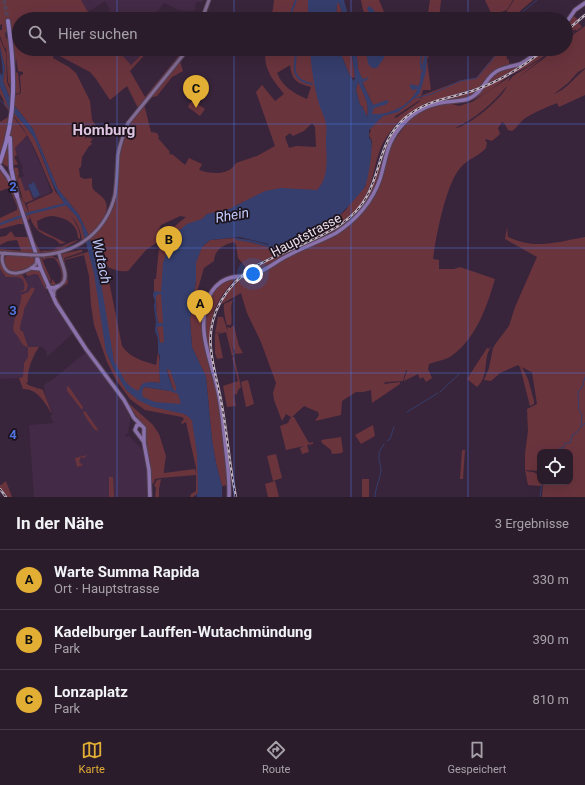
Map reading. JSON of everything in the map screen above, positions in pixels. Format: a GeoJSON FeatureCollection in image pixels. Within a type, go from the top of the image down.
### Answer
{"type":"FeatureCollection","features":[{"type":"Feature","properties":{"kind":"highway"},"geometry":{"type":"LineString","coordinates":[[8,21],[12,52]]}},
{"type":"Feature","properties":{"kind":"highway"},"geometry":{"type":"LineString","coordinates":[[12,56],[14,84],[9,149],[17,196]]}},
{"type":"Feature","properties":{"kind":"highway"},"geometry":{"type":"LineString","coordinates":[[0,162],[11,120]]}},
{"type":"Feature","properties":{"kind":"main road"},"geometry":{"type":"LineString","coordinates":[[205,12],[209,0]]}},
{"type":"Feature","properties":{"kind":"main road"},"geometry":{"type":"LineString","coordinates":[[573,13],[585,3]]}},
{"type":"Feature","properties":{"kind":"main road"},"geometry":{"type":"LineString","coordinates":[[0,253],[32,256],[59,253],[80,244],[94,233],[103,222],[112,202],[116,185],[120,148],[128,123],[182,56]]}},
{"type":"Feature","properties":{"kind":"main road","name":"Hauptstrasse"},"geometry":{"type":"LineString","coordinates":[[229,497],[229,477],[220,399],[203,327],[206,308],[213,290],[219,283],[227,278],[250,275],[258,272],[288,255],[334,234],[347,225],[360,212],[371,197],[380,179],[386,151],[398,129],[411,116],[433,104],[460,100],[473,96],[496,72],[525,61],[532,56]]}},
{"type":"Feature","properties":{"kind":"main road"},"geometry":{"type":"LineString","coordinates":[[0,166],[17,196],[41,269],[56,303],[86,349],[124,400],[134,418],[144,428],[144,443],[148,464],[150,497]]}},
{"type":"Feature","properties":{"kind":"main road"},"geometry":{"type":"LineString","coordinates":[[5,253],[1,259],[6,271],[16,273],[32,268],[41,269]]}},
{"type":"Feature","properties":{"kind":"main road"},"geometry":{"type":"LineString","coordinates":[[56,303],[53,292],[65,278],[59,253]]}},
{"type":"Feature","properties":{"kind":"main road"},"geometry":{"type":"LineString","coordinates":[[52,254],[60,258]]}},
{"type":"Feature","properties":{"kind":"main road"},"geometry":{"type":"LineString","coordinates":[[32,268],[36,264],[37,258]]}},
{"type":"Feature","properties":{"kind":"main road"},"geometry":{"type":"LineString","coordinates":[[47,285],[52,288],[58,286]]}},
{"type":"Feature","properties":{"kind":"main road"},"geometry":{"type":"LineString","coordinates":[[134,418],[136,427],[135,431],[144,443]]}},
{"type":"Feature","properties":{"kind":"main road"},"geometry":{"type":"LineString","coordinates":[[136,427],[141,425]]}},
{"type":"Feature","properties":{"kind":"main road"},"geometry":{"type":"LineString","coordinates":[[138,435],[142,435],[144,433]]}},
{"type":"Feature","properties":{"kind":"shaded area"},"geometry":{"type":"Polygon","coordinates":[[[0,0],[81,0],[88,12],[12,12],[12,30],[10,29],[10,19],[6,19],[8,31],[5,33],[6,38],[9,40],[11,53],[12,89],[8,82],[6,47],[5,49],[0,36],[2,24],[0,25],[0,0]]]}},
{"type":"Feature","properties":{"kind":"shaded area"},"geometry":{"type":"Polygon","coordinates":[[[81,0],[204,0],[202,2],[196,2],[195,10],[188,11],[179,10],[164,3],[157,12],[108,12],[110,9],[105,1],[88,12],[81,0]]]}},
{"type":"Feature","properties":{"kind":"shaded area"},"geometry":{"type":"Polygon","coordinates":[[[274,0],[319,0],[319,12],[272,12],[274,0]]]}},
{"type":"Feature","properties":{"kind":"shaded area"},"geometry":{"type":"Polygon","coordinates":[[[361,0],[379,0],[384,12],[364,12],[361,0]]]}},
{"type":"Feature","properties":{"kind":"shaded area"},"geometry":{"type":"Polygon","coordinates":[[[430,0],[441,0],[440,12],[428,12],[430,0]]]}},
{"type":"Feature","properties":{"kind":"shaded area"},"geometry":{"type":"Polygon","coordinates":[[[485,0],[513,0],[507,10],[501,12],[491,12],[485,0]]]}},
{"type":"Feature","properties":{"kind":"shaded area"},"geometry":{"type":"Polygon","coordinates":[[[514,0],[533,0],[519,12],[506,12],[514,0]]]}},
{"type":"Feature","properties":{"kind":"shaded area"},"geometry":{"type":"Polygon","coordinates":[[[337,3],[339,3],[342,12],[336,12],[337,3]]]}},
{"type":"Feature","properties":{"kind":"shaded area"},"geometry":{"type":"Polygon","coordinates":[[[573,15],[578,20],[573,25],[573,15]]]}},
{"type":"Feature","properties":{"kind":"shaded area"},"geometry":{"type":"Polygon","coordinates":[[[578,22],[582,27],[576,31],[575,29],[573,31],[573,26],[578,22]]]}},
{"type":"Feature","properties":{"kind":"shaded area"},"geometry":{"type":"Polygon","coordinates":[[[585,26],[585,68],[578,72],[568,83],[554,94],[566,86],[585,69],[585,95],[559,107],[557,103],[544,108],[523,120],[512,131],[508,130],[502,122],[498,128],[500,134],[492,141],[486,139],[486,148],[461,167],[451,185],[442,210],[433,259],[439,260],[439,269],[454,269],[460,267],[495,279],[485,310],[469,338],[462,347],[451,356],[429,364],[428,369],[432,378],[426,382],[423,377],[420,379],[418,374],[404,381],[406,370],[403,381],[385,382],[384,384],[400,382],[400,384],[372,403],[371,390],[356,392],[342,401],[341,415],[315,421],[319,415],[318,412],[304,406],[292,417],[294,417],[309,443],[313,442],[313,444],[307,445],[309,452],[302,454],[300,448],[304,446],[286,450],[280,426],[288,423],[291,417],[286,414],[282,421],[274,400],[273,393],[276,383],[261,342],[247,313],[241,293],[222,304],[226,295],[240,278],[252,276],[331,236],[366,207],[376,194],[392,144],[404,127],[399,121],[388,134],[383,143],[365,199],[348,218],[333,228],[297,243],[291,248],[263,260],[247,269],[238,258],[236,245],[234,242],[220,248],[216,253],[214,261],[204,268],[197,292],[195,313],[203,315],[201,324],[218,395],[228,485],[222,486],[212,440],[206,377],[192,347],[190,319],[196,281],[196,261],[202,247],[210,240],[234,238],[269,247],[304,238],[324,229],[346,210],[350,203],[365,187],[372,141],[369,135],[371,130],[369,130],[368,121],[373,105],[358,69],[357,56],[429,56],[427,60],[431,90],[423,90],[421,97],[419,98],[421,98],[420,100],[394,117],[396,118],[419,102],[423,95],[462,80],[476,78],[494,56],[507,56],[509,60],[509,65],[500,68],[484,81],[482,86],[450,97],[480,89],[476,94],[457,104],[449,103],[459,106],[472,102],[510,77],[508,82],[513,76],[543,58],[516,79],[547,56],[573,56],[573,35],[585,26]],[[507,86],[483,110],[470,120],[455,128],[461,127],[476,118],[499,97],[507,86]]]}},
{"type":"Feature","properties":{"kind":"shaded area"},"geometry":{"type":"Polygon","coordinates":[[[0,39],[6,53],[7,82],[11,91],[11,101],[3,81],[5,68],[0,39]]]}},
{"type":"Feature","properties":{"kind":"shaded area"},"geometry":{"type":"Polygon","coordinates":[[[13,56],[53,56],[53,58],[69,67],[76,73],[90,101],[92,120],[97,127],[91,132],[85,132],[85,139],[87,137],[93,139],[90,142],[92,143],[91,145],[82,157],[81,167],[79,168],[80,177],[85,179],[92,178],[93,189],[101,196],[107,206],[101,223],[89,236],[79,215],[58,189],[33,129],[14,105],[15,95],[20,94],[21,92],[20,76],[23,74],[23,72],[18,71],[16,58],[14,70],[13,56]]]}},
{"type":"Feature","properties":{"kind":"shaded area"},"geometry":{"type":"Polygon","coordinates":[[[60,56],[123,56],[131,65],[140,56],[144,56],[130,71],[145,97],[179,56],[181,56],[138,108],[127,86],[110,100],[90,72],[60,56]]]}},
{"type":"Feature","properties":{"kind":"shaded area"},"geometry":{"type":"Polygon","coordinates":[[[123,56],[139,56],[131,65],[123,56]]]}},
{"type":"Feature","properties":{"kind":"shaded area"},"geometry":{"type":"Polygon","coordinates":[[[265,56],[323,56],[333,192],[218,221],[177,263],[202,437],[198,493],[193,497],[190,497],[191,494],[196,491],[196,475],[160,478],[155,479],[153,484],[152,483],[150,461],[145,441],[146,430],[125,400],[153,425],[159,434],[166,456],[164,473],[195,469],[196,473],[186,422],[181,423],[184,419],[182,417],[145,410],[130,399],[116,380],[107,362],[94,325],[89,276],[84,255],[65,259],[97,249],[93,249],[90,238],[103,223],[112,206],[117,188],[121,148],[127,131],[144,104],[151,132],[157,133],[158,138],[170,152],[169,153],[185,165],[189,158],[202,164],[199,170],[214,173],[224,172],[233,167],[236,163],[257,156],[275,146],[256,92],[262,85],[275,101],[284,94],[269,73],[265,56]],[[290,65],[277,73],[282,82],[289,89],[307,99],[311,87],[298,82],[292,74],[290,65]],[[312,123],[304,131],[293,136],[290,133],[285,137],[289,148],[296,146],[316,147],[315,127],[312,123]],[[180,216],[161,225],[158,232],[159,241],[146,250],[128,271],[112,269],[106,266],[122,346],[133,356],[156,365],[158,353],[160,362],[160,383],[151,382],[143,384],[144,387],[170,391],[173,389],[162,354],[162,343],[160,343],[157,327],[160,326],[157,318],[154,279],[156,279],[159,247],[175,226],[186,217],[180,216]]]}},
{"type":"Feature","properties":{"kind":"shaded area"},"geometry":{"type":"Polygon","coordinates":[[[342,56],[352,56],[355,77],[353,78],[350,76],[342,56]]]}},
{"type":"Feature","properties":{"kind":"shaded area"},"geometry":{"type":"Polygon","coordinates":[[[532,56],[535,56],[522,66],[486,84],[493,75],[501,70],[517,66],[532,56]]]}},
{"type":"Feature","properties":{"kind":"shaded area"},"geometry":{"type":"Polygon","coordinates":[[[536,56],[544,56],[532,64],[509,75],[471,101],[459,103],[468,100],[484,87],[520,68],[536,56]]]}},
{"type":"Feature","properties":{"kind":"shaded area"},"geometry":{"type":"Polygon","coordinates":[[[180,61],[183,71],[172,77],[157,96],[149,98],[180,61]]]}},
{"type":"Feature","properties":{"kind":"shaded area"},"geometry":{"type":"Polygon","coordinates":[[[15,72],[18,73],[20,92],[18,94],[15,93],[15,72]]]}},
{"type":"Feature","properties":{"kind":"shaded area"},"geometry":{"type":"Polygon","coordinates":[[[358,81],[368,107],[367,117],[362,106],[360,105],[356,90],[358,81]]]}},
{"type":"Feature","properties":{"kind":"shaded area"},"geometry":{"type":"Polygon","coordinates":[[[0,86],[10,112],[4,105],[4,101],[0,94],[0,86]]]}},
{"type":"Feature","properties":{"kind":"shaded area"},"geometry":{"type":"Polygon","coordinates":[[[193,101],[205,109],[200,116],[188,107],[193,101]]]}},
{"type":"Feature","properties":{"kind":"shaded area"},"geometry":{"type":"Polygon","coordinates":[[[14,113],[35,139],[55,191],[81,224],[85,239],[82,241],[79,228],[71,216],[79,230],[80,239],[78,238],[76,229],[73,225],[62,218],[52,216],[37,221],[38,229],[66,243],[60,244],[38,230],[32,223],[27,204],[52,193],[53,191],[36,152],[26,133],[13,115],[14,113]]]}},
{"type":"Feature","properties":{"kind":"shaded area"},"geometry":{"type":"Polygon","coordinates":[[[10,116],[8,132],[0,158],[0,122],[10,116]]]}},
{"type":"Feature","properties":{"kind":"shaded area"},"geometry":{"type":"Polygon","coordinates":[[[13,116],[27,135],[15,148],[17,155],[14,157],[18,164],[12,166],[10,141],[13,116]]]}},
{"type":"Feature","properties":{"kind":"shaded area"},"geometry":{"type":"Polygon","coordinates":[[[392,134],[381,161],[380,174],[376,187],[368,201],[349,221],[338,228],[351,218],[361,207],[371,190],[384,152],[392,134]]]}},
{"type":"Feature","properties":{"kind":"shaded area"},"geometry":{"type":"Polygon","coordinates":[[[27,135],[42,167],[51,192],[33,200],[29,190],[25,192],[19,178],[24,176],[22,171],[23,168],[15,148],[25,139],[27,135]]]}},
{"type":"Feature","properties":{"kind":"shaded area"},"geometry":{"type":"Polygon","coordinates":[[[6,149],[8,149],[10,165],[8,167],[2,163],[6,149]]]}},
{"type":"Feature","properties":{"kind":"shaded area"},"geometry":{"type":"Polygon","coordinates":[[[12,167],[18,168],[19,175],[17,176],[19,176],[16,183],[12,167]]]}},
{"type":"Feature","properties":{"kind":"shaded area"},"geometry":{"type":"Polygon","coordinates":[[[0,169],[10,186],[20,209],[24,224],[0,229],[0,218],[17,210],[17,206],[9,188],[0,191],[0,169]]]}},
{"type":"Feature","properties":{"kind":"shaded area"},"geometry":{"type":"Polygon","coordinates":[[[20,177],[25,191],[29,190],[33,200],[25,203],[17,179],[20,177]]]}},
{"type":"Feature","properties":{"kind":"shaded area"},"geometry":{"type":"Polygon","coordinates":[[[19,194],[27,208],[30,218],[27,222],[19,194]]]}},
{"type":"Feature","properties":{"kind":"shaded area"},"geometry":{"type":"Polygon","coordinates":[[[29,222],[34,240],[40,251],[54,250],[70,242],[79,240],[60,250],[46,254],[41,253],[44,251],[40,252],[35,244],[32,236],[34,243],[41,254],[37,254],[28,224],[29,222]]]}},
{"type":"Feature","properties":{"kind":"shaded area"},"geometry":{"type":"Polygon","coordinates":[[[507,227],[508,237],[528,243],[556,243],[585,237],[585,497],[542,497],[543,485],[573,485],[573,449],[537,449],[537,471],[525,470],[525,454],[528,431],[527,409],[537,404],[532,372],[522,367],[528,379],[534,401],[534,404],[530,406],[520,367],[518,365],[500,373],[491,381],[484,380],[489,368],[493,348],[509,326],[515,307],[537,257],[505,239],[507,227]]]}},
{"type":"Feature","properties":{"kind":"shaded area"},"geometry":{"type":"Polygon","coordinates":[[[338,228],[327,235],[288,254],[262,270],[245,274],[274,258],[307,244],[338,228]]]}},
{"type":"Feature","properties":{"kind":"shaded area"},"geometry":{"type":"Polygon","coordinates":[[[11,231],[15,237],[29,237],[34,253],[0,252],[0,249],[21,251],[17,240],[8,241],[0,245],[0,237],[6,236],[11,231]]]}},
{"type":"Feature","properties":{"kind":"shaded area"},"geometry":{"type":"Polygon","coordinates":[[[82,250],[82,252],[64,258],[68,282],[67,284],[56,291],[55,294],[88,349],[125,399],[104,374],[81,339],[54,295],[55,290],[65,285],[63,284],[66,278],[62,254],[82,250]]]}},
{"type":"Feature","properties":{"kind":"shaded area"},"geometry":{"type":"Polygon","coordinates":[[[8,255],[35,257],[36,262],[33,266],[14,272],[6,269],[4,263],[5,257],[8,255]]]}},
{"type":"Feature","properties":{"kind":"shaded area"},"geometry":{"type":"Polygon","coordinates":[[[52,256],[58,259],[63,271],[63,277],[61,283],[54,287],[51,283],[53,287],[50,287],[49,284],[52,282],[52,279],[56,284],[58,284],[62,278],[60,267],[54,258],[47,258],[43,260],[42,257],[52,256]]]}},
{"type":"Feature","properties":{"kind":"shaded area"},"geometry":{"type":"Polygon","coordinates":[[[38,257],[41,257],[51,280],[50,282],[46,273],[44,274],[38,257]]]}},
{"type":"Feature","properties":{"kind":"shaded area"},"geometry":{"type":"Polygon","coordinates":[[[0,258],[3,268],[8,273],[22,274],[25,278],[34,274],[39,277],[73,333],[47,357],[46,351],[42,347],[28,347],[28,357],[24,363],[23,377],[19,378],[0,379],[0,258]]]}},
{"type":"Feature","properties":{"kind":"shaded area"},"geometry":{"type":"Polygon","coordinates":[[[0,258],[7,272],[22,274],[28,285],[26,291],[18,292],[24,290],[24,282],[22,279],[17,277],[6,277],[0,269],[0,258]]]}},
{"type":"Feature","properties":{"kind":"shaded area"},"geometry":{"type":"Polygon","coordinates":[[[35,268],[40,270],[45,283],[46,291],[38,275],[26,275],[26,272],[35,268]]]}},
{"type":"Feature","properties":{"kind":"shaded area"},"geometry":{"type":"Polygon","coordinates":[[[235,279],[222,296],[214,312],[210,339],[211,350],[209,351],[205,336],[204,317],[209,303],[213,293],[220,285],[229,280],[235,279]]]}},
{"type":"Feature","properties":{"kind":"shaded area"},"geometry":{"type":"Polygon","coordinates":[[[32,287],[35,289],[24,309],[20,327],[28,347],[22,344],[13,328],[21,295],[28,292],[32,287]]]}},
{"type":"Feature","properties":{"kind":"shaded area"},"geometry":{"type":"Polygon","coordinates":[[[233,300],[231,307],[231,325],[227,326],[224,304],[233,300]]]}},
{"type":"Feature","properties":{"kind":"shaded area"},"geometry":{"type":"Polygon","coordinates":[[[218,317],[223,317],[228,332],[227,327],[231,328],[234,326],[239,346],[243,353],[235,354],[235,350],[233,349],[230,339],[234,355],[232,356],[226,332],[218,334],[223,358],[217,359],[215,353],[215,334],[223,331],[215,333],[218,317]]]}},
{"type":"Feature","properties":{"kind":"shaded area"},"geometry":{"type":"Polygon","coordinates":[[[28,347],[39,347],[30,364],[28,382],[26,383],[37,388],[37,390],[38,388],[43,390],[52,414],[44,401],[37,394],[33,391],[23,389],[19,378],[23,377],[24,363],[28,357],[28,347]]]}},
{"type":"Feature","properties":{"kind":"shaded area"},"geometry":{"type":"Polygon","coordinates":[[[490,347],[485,372],[477,387],[467,379],[487,348],[489,349],[490,347]]]}},
{"type":"Feature","properties":{"kind":"shaded area"},"geometry":{"type":"Polygon","coordinates":[[[86,352],[127,409],[130,416],[128,433],[125,435],[126,437],[129,436],[140,447],[143,453],[147,474],[148,497],[34,497],[29,425],[54,423],[50,416],[53,414],[46,399],[44,385],[86,352]]]}},
{"type":"Feature","properties":{"kind":"shaded area"},"geometry":{"type":"Polygon","coordinates":[[[232,357],[234,357],[241,387],[237,394],[234,395],[236,406],[227,407],[223,386],[238,381],[232,357]]]}},
{"type":"Feature","properties":{"kind":"shaded area"},"geometry":{"type":"Polygon","coordinates":[[[248,380],[254,404],[246,407],[241,382],[248,380]]]}},
{"type":"Feature","properties":{"kind":"shaded area"},"geometry":{"type":"Polygon","coordinates":[[[67,386],[83,407],[82,410],[67,391],[67,386]]]}},
{"type":"Feature","properties":{"kind":"shaded area"},"geometry":{"type":"Polygon","coordinates":[[[85,411],[98,431],[95,430],[86,417],[83,412],[85,411]]]}},
{"type":"Feature","properties":{"kind":"shaded area"},"geometry":{"type":"Polygon","coordinates":[[[373,425],[375,436],[361,444],[355,435],[373,425]]]}},
{"type":"Feature","properties":{"kind":"shaded area"},"geometry":{"type":"Polygon","coordinates":[[[341,437],[343,452],[340,453],[332,454],[331,450],[322,443],[321,440],[341,437]]]}},
{"type":"Feature","properties":{"kind":"shaded area"},"geometry":{"type":"Polygon","coordinates":[[[462,450],[465,450],[463,479],[460,479],[462,450]]]}},
{"type":"Feature","properties":{"kind":"shaded area"},"geometry":{"type":"Polygon","coordinates":[[[276,454],[282,478],[273,481],[267,456],[276,454]]]}},
{"type":"Feature","properties":{"kind":"shaded area"},"geometry":{"type":"Polygon","coordinates":[[[87,455],[84,458],[81,457],[79,462],[83,465],[77,467],[75,458],[87,455]]]}},
{"type":"Feature","properties":{"kind":"shaded area"},"geometry":{"type":"Polygon","coordinates":[[[525,470],[537,474],[537,485],[543,485],[540,486],[528,485],[525,470]]]}},
{"type":"Feature","properties":{"kind":"shaded area"},"geometry":{"type":"Polygon","coordinates":[[[109,477],[113,477],[114,497],[109,497],[109,477]]]}},
{"type":"Feature","properties":{"kind":"shaded area"},"geometry":{"type":"Polygon","coordinates":[[[161,479],[159,497],[155,497],[156,488],[154,485],[157,480],[161,479]]]}},
{"type":"Feature","properties":{"kind":"shaded area"},"geometry":{"type":"Polygon","coordinates":[[[362,479],[369,479],[369,497],[362,497],[362,479]]]}},
{"type":"Feature","properties":{"kind":"shaded area"},"geometry":{"type":"Polygon","coordinates":[[[6,481],[12,497],[7,497],[0,487],[0,485],[6,481]]]}},
{"type":"Feature","properties":{"kind":"shaded area"},"geometry":{"type":"Polygon","coordinates":[[[275,481],[279,497],[268,497],[265,484],[275,481]]]}},
{"type":"Feature","properties":{"kind":"water"},"geometry":{"type":"Polygon","coordinates":[[[308,0],[344,0],[347,12],[342,12],[339,3],[337,4],[336,12],[308,12],[308,0]]]}},
{"type":"Feature","properties":{"kind":"water"},"geometry":{"type":"Polygon","coordinates":[[[369,6],[376,12],[369,12],[367,8],[369,6]]]}},
{"type":"Feature","properties":{"kind":"water"},"geometry":{"type":"Polygon","coordinates":[[[0,46],[5,68],[3,81],[11,101],[10,111],[0,86],[0,72],[2,76],[3,69],[0,46]]]}},
{"type":"Feature","properties":{"kind":"water","name":"Rhein"},"geometry":{"type":"Polygon","coordinates":[[[311,56],[342,56],[350,76],[354,81],[355,77],[352,56],[357,56],[358,69],[362,78],[365,79],[369,77],[363,84],[373,105],[387,100],[389,102],[385,105],[374,108],[372,114],[385,113],[405,105],[414,95],[417,89],[412,90],[410,84],[418,86],[423,70],[422,68],[421,72],[420,62],[421,57],[423,56],[421,61],[422,67],[425,56],[427,56],[426,71],[420,93],[398,112],[383,116],[369,130],[371,149],[369,170],[364,188],[347,208],[336,218],[336,220],[313,235],[277,247],[269,247],[268,244],[240,237],[210,240],[202,247],[196,263],[196,281],[190,319],[192,347],[206,377],[212,440],[222,486],[222,497],[197,497],[197,495],[193,497],[198,493],[197,454],[192,421],[184,414],[153,407],[138,400],[126,390],[113,368],[106,352],[94,274],[81,224],[76,216],[66,205],[64,205],[51,180],[35,140],[28,129],[14,113],[14,105],[33,129],[58,189],[79,215],[89,236],[98,265],[114,361],[125,381],[138,391],[143,383],[160,383],[160,356],[158,353],[158,339],[155,331],[155,301],[153,295],[154,291],[161,292],[163,263],[168,248],[176,233],[187,224],[202,219],[207,214],[229,209],[265,191],[281,188],[317,190],[321,185],[326,173],[326,126],[313,77],[311,56]],[[358,82],[356,90],[360,105],[362,106],[367,117],[367,103],[358,82]],[[161,294],[156,296],[158,323],[163,323],[161,294]],[[163,326],[157,327],[160,343],[164,342],[163,326]],[[167,369],[173,389],[176,391],[170,370],[167,369]],[[144,387],[142,392],[143,397],[155,402],[181,404],[178,394],[170,391],[144,387]]]}},
{"type":"Feature","properties":{"kind":"water"},"geometry":{"type":"Polygon","coordinates":[[[367,56],[384,56],[377,68],[371,67],[368,63],[367,56]]]}},
{"type":"Feature","properties":{"kind":"water"},"geometry":{"type":"Polygon","coordinates":[[[34,182],[40,195],[34,198],[28,185],[34,182]]]}},
{"type":"Feature","properties":{"kind":"waterway"},"geometry":{"type":"LineString","coordinates":[[291,12],[296,0]]}},
{"type":"Feature","properties":{"kind":"waterway"},"geometry":{"type":"LineString","coordinates":[[522,12],[537,0]]}},
{"type":"Feature","properties":{"kind":"waterway"},"geometry":{"type":"LineString","coordinates":[[296,56],[295,72],[297,76],[305,82],[312,84]]}},
{"type":"Feature","properties":{"kind":"waterway"},"geometry":{"type":"LineString","coordinates":[[415,98],[432,94],[460,81],[477,78],[495,56]]}},
{"type":"Feature","properties":{"kind":"waterway"},"geometry":{"type":"LineString","coordinates":[[0,100],[10,109]]}},
{"type":"Feature","properties":{"kind":"waterway"},"geometry":{"type":"LineString","coordinates":[[0,224],[30,213],[66,204]]}},
{"type":"Feature","properties":{"kind":"waterway"},"geometry":{"type":"LineString","coordinates":[[236,239],[268,246]]}},
{"type":"Feature","properties":{"kind":"waterway"},"geometry":{"type":"LineString","coordinates":[[440,392],[459,374]]}},
{"type":"Feature","properties":{"kind":"waterway"},"geometry":{"type":"LineString","coordinates":[[581,426],[582,415],[579,410],[578,391],[582,388],[585,377]]}},
{"type":"Feature","properties":{"kind":"waterway"},"geometry":{"type":"LineString","coordinates":[[407,412],[438,393]]}},
{"type":"Feature","properties":{"kind":"waterway"},"geometry":{"type":"LineString","coordinates":[[559,449],[563,448],[565,443],[570,443],[573,434],[575,434],[585,423]]}},
{"type":"Feature","properties":{"kind":"waterway"},"geometry":{"type":"LineString","coordinates":[[387,441],[390,439],[394,427]]}},
{"type":"Feature","properties":{"kind":"waterway"},"geometry":{"type":"LineString","coordinates":[[375,497],[381,470],[379,453],[384,444]]}},
{"type":"Feature","properties":{"kind":"waterway"},"geometry":{"type":"LineString","coordinates":[[540,497],[542,485]]}},
{"type":"Feature","properties":{"kind":"tunnel"},"geometry":{"type":"LineString","coordinates":[[4,0],[8,21]]}},
{"type":"Feature","properties":{"kind":"railway"},"geometry":{"type":"LineString","coordinates":[[573,25],[585,15]]}},
{"type":"Feature","properties":{"kind":"railway"},"geometry":{"type":"LineString","coordinates":[[236,497],[222,404],[211,349],[212,324],[220,302],[235,283],[254,267],[311,241],[347,220],[367,196],[390,136],[405,118],[421,107],[472,91],[501,79],[536,56]]}},
{"type":"Feature","properties":{"kind":"railway"},"geometry":{"type":"LineString","coordinates":[[0,489],[6,497]]}},
{"type":"Feature","properties":{"kind":"place","name":"Lonzaplatz"},"geometry":{"type":"Point","coordinates":[196,108]}},
{"type":"Feature","properties":{"kind":"place","name":"Kadelburger Lauffen-Wutachmündung"},"geometry":{"type":"Point","coordinates":[169,259]}},
{"type":"Feature","properties":{"kind":"place","name":"Warte Summa Rapida"},"geometry":{"type":"Point","coordinates":[200,323]}},
{"type":"Feature","properties":{"kind":"district","name":"Homburg"},"geometry":{"type":"Point","coordinates":[104,130]}},
{"type":"Feature","properties":{"kind":"water label","name":"Wutach"},"geometry":{"type":"Point","coordinates":[102,261]}}]}
